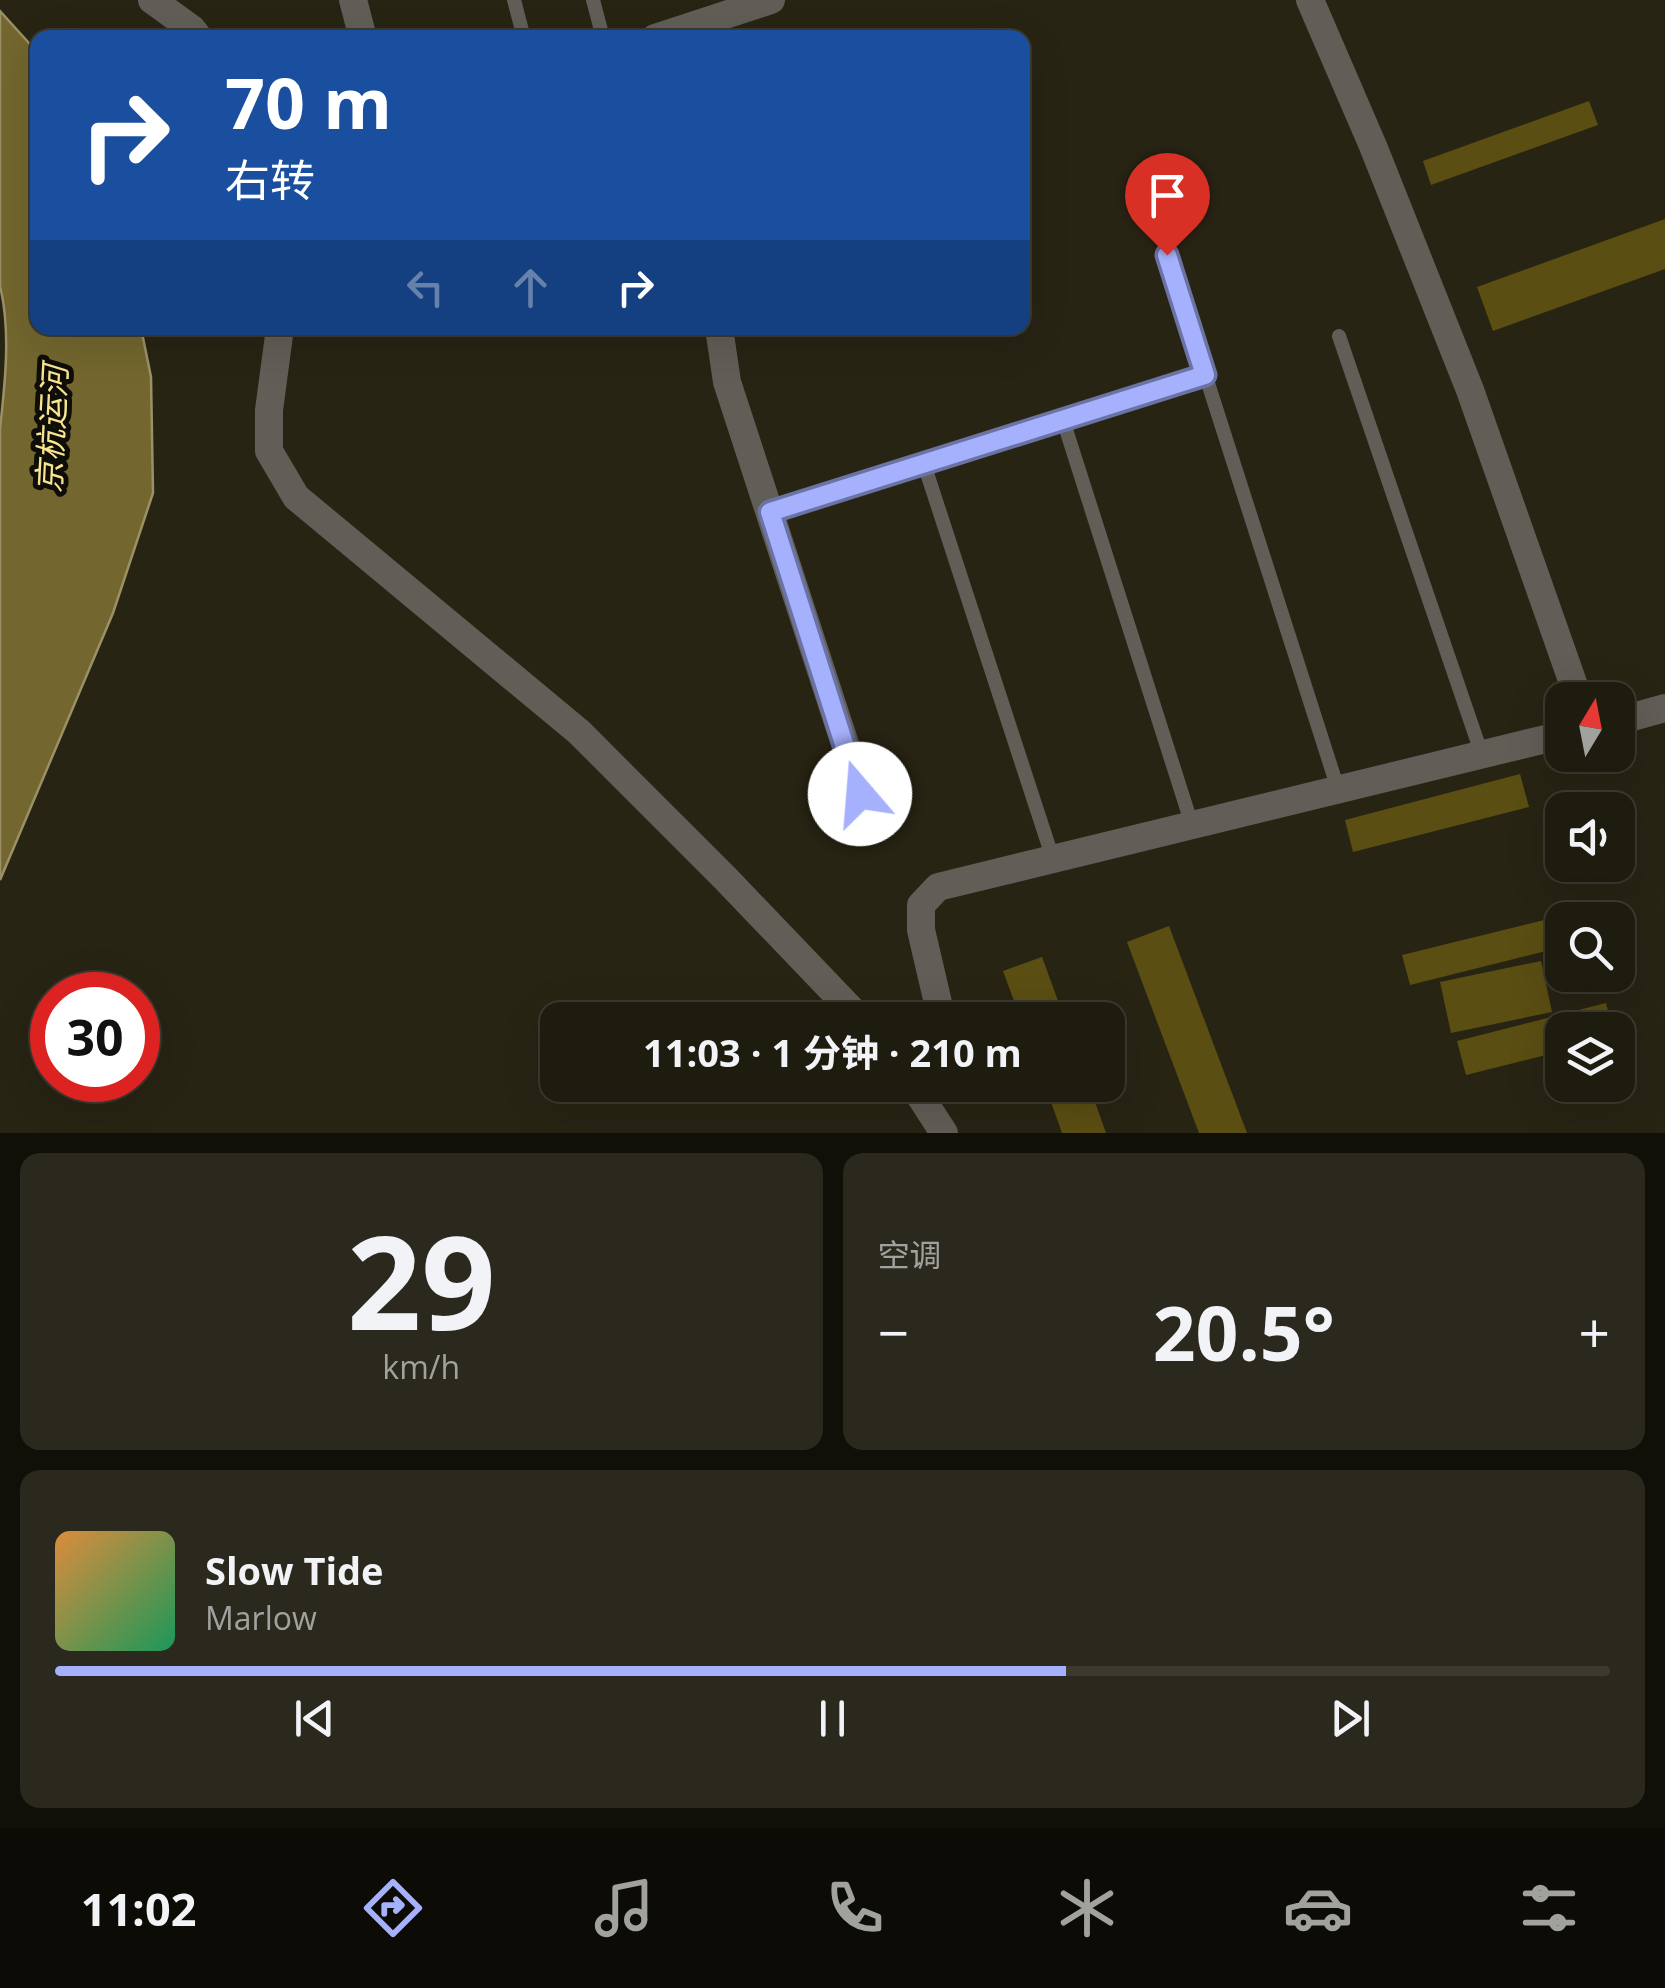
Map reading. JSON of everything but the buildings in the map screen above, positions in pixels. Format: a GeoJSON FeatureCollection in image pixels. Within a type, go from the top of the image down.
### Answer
{"type":"FeatureCollection","features":[{"type":"Feature","properties":{"kind":"street"},"geometry":{"type":"LineString","coordinates":[[152,0],[193,30]]}},
{"type":"Feature","properties":{"kind":"street"},"geometry":{"type":"LineString","coordinates":[[353,0],[361,30]]}},
{"type":"Feature","properties":{"kind":"street"},"geometry":{"type":"LineString","coordinates":[[679,30],[771,0]]}},
{"type":"Feature","properties":{"kind":"street"},"geometry":{"type":"LineString","coordinates":[[1310,0],[1470,390],[1573,682]]}},
{"type":"Feature","properties":{"kind":"street"},"geometry":{"type":"LineString","coordinates":[[279,335],[269,410],[269,451],[296,497],[579,732],[843,1002]]}},
{"type":"Feature","properties":{"kind":"street"},"geometry":{"type":"LineString","coordinates":[[720,335],[728,382],[860,794]]}},
{"type":"Feature","properties":{"kind":"street"},"geometry":{"type":"LineString","coordinates":[[1635,716],[1665,708]]}},
{"type":"Feature","properties":{"kind":"street"},"geometry":{"type":"LineString","coordinates":[[938,1002],[921,930],[921,905],[938,887],[1545,739]]}},
{"type":"Feature","properties":{"kind":"street"},"geometry":{"type":"LineString","coordinates":[[931,1102],[944,1133]]}},
{"type":"Feature","properties":{"kind":"lane"},"geometry":{"type":"LineString","coordinates":[[514,0],[522,30]]}},
{"type":"Feature","properties":{"kind":"lane"},"geometry":{"type":"LineString","coordinates":[[592,0],[601,30]]}},
{"type":"Feature","properties":{"kind":"lane"},"geometry":{"type":"LineString","coordinates":[[1167,255],[1338,790]]}},
{"type":"Feature","properties":{"kind":"lane"},"geometry":{"type":"LineString","coordinates":[[1339,336],[1482,754]]}},
{"type":"Feature","properties":{"kind":"lane"},"geometry":{"type":"LineString","coordinates":[[770,512],[1205,375]]}},
{"type":"Feature","properties":{"kind":"lane"},"geometry":{"type":"LineString","coordinates":[[1063,420],[1192,825]]}},
{"type":"Feature","properties":{"kind":"lane"},"geometry":{"type":"LineString","coordinates":[[924,464],[1053,859]]}},
{"type":"Feature","properties":{"kind":"water","name":"京杭运河"},"geometry":{"type":"Polygon","coordinates":[[[0,11],[30,44],[30,335],[142,335],[151,377],[153,493],[113,613],[0,880],[0,429],[6,339],[0,286],[0,11]]]}},
{"type":"Feature","properties":{"kind":"route"},"geometry":{"type":"LineString","coordinates":[[860,794],[770,512],[1205,375],[1167,255]]}}]}
